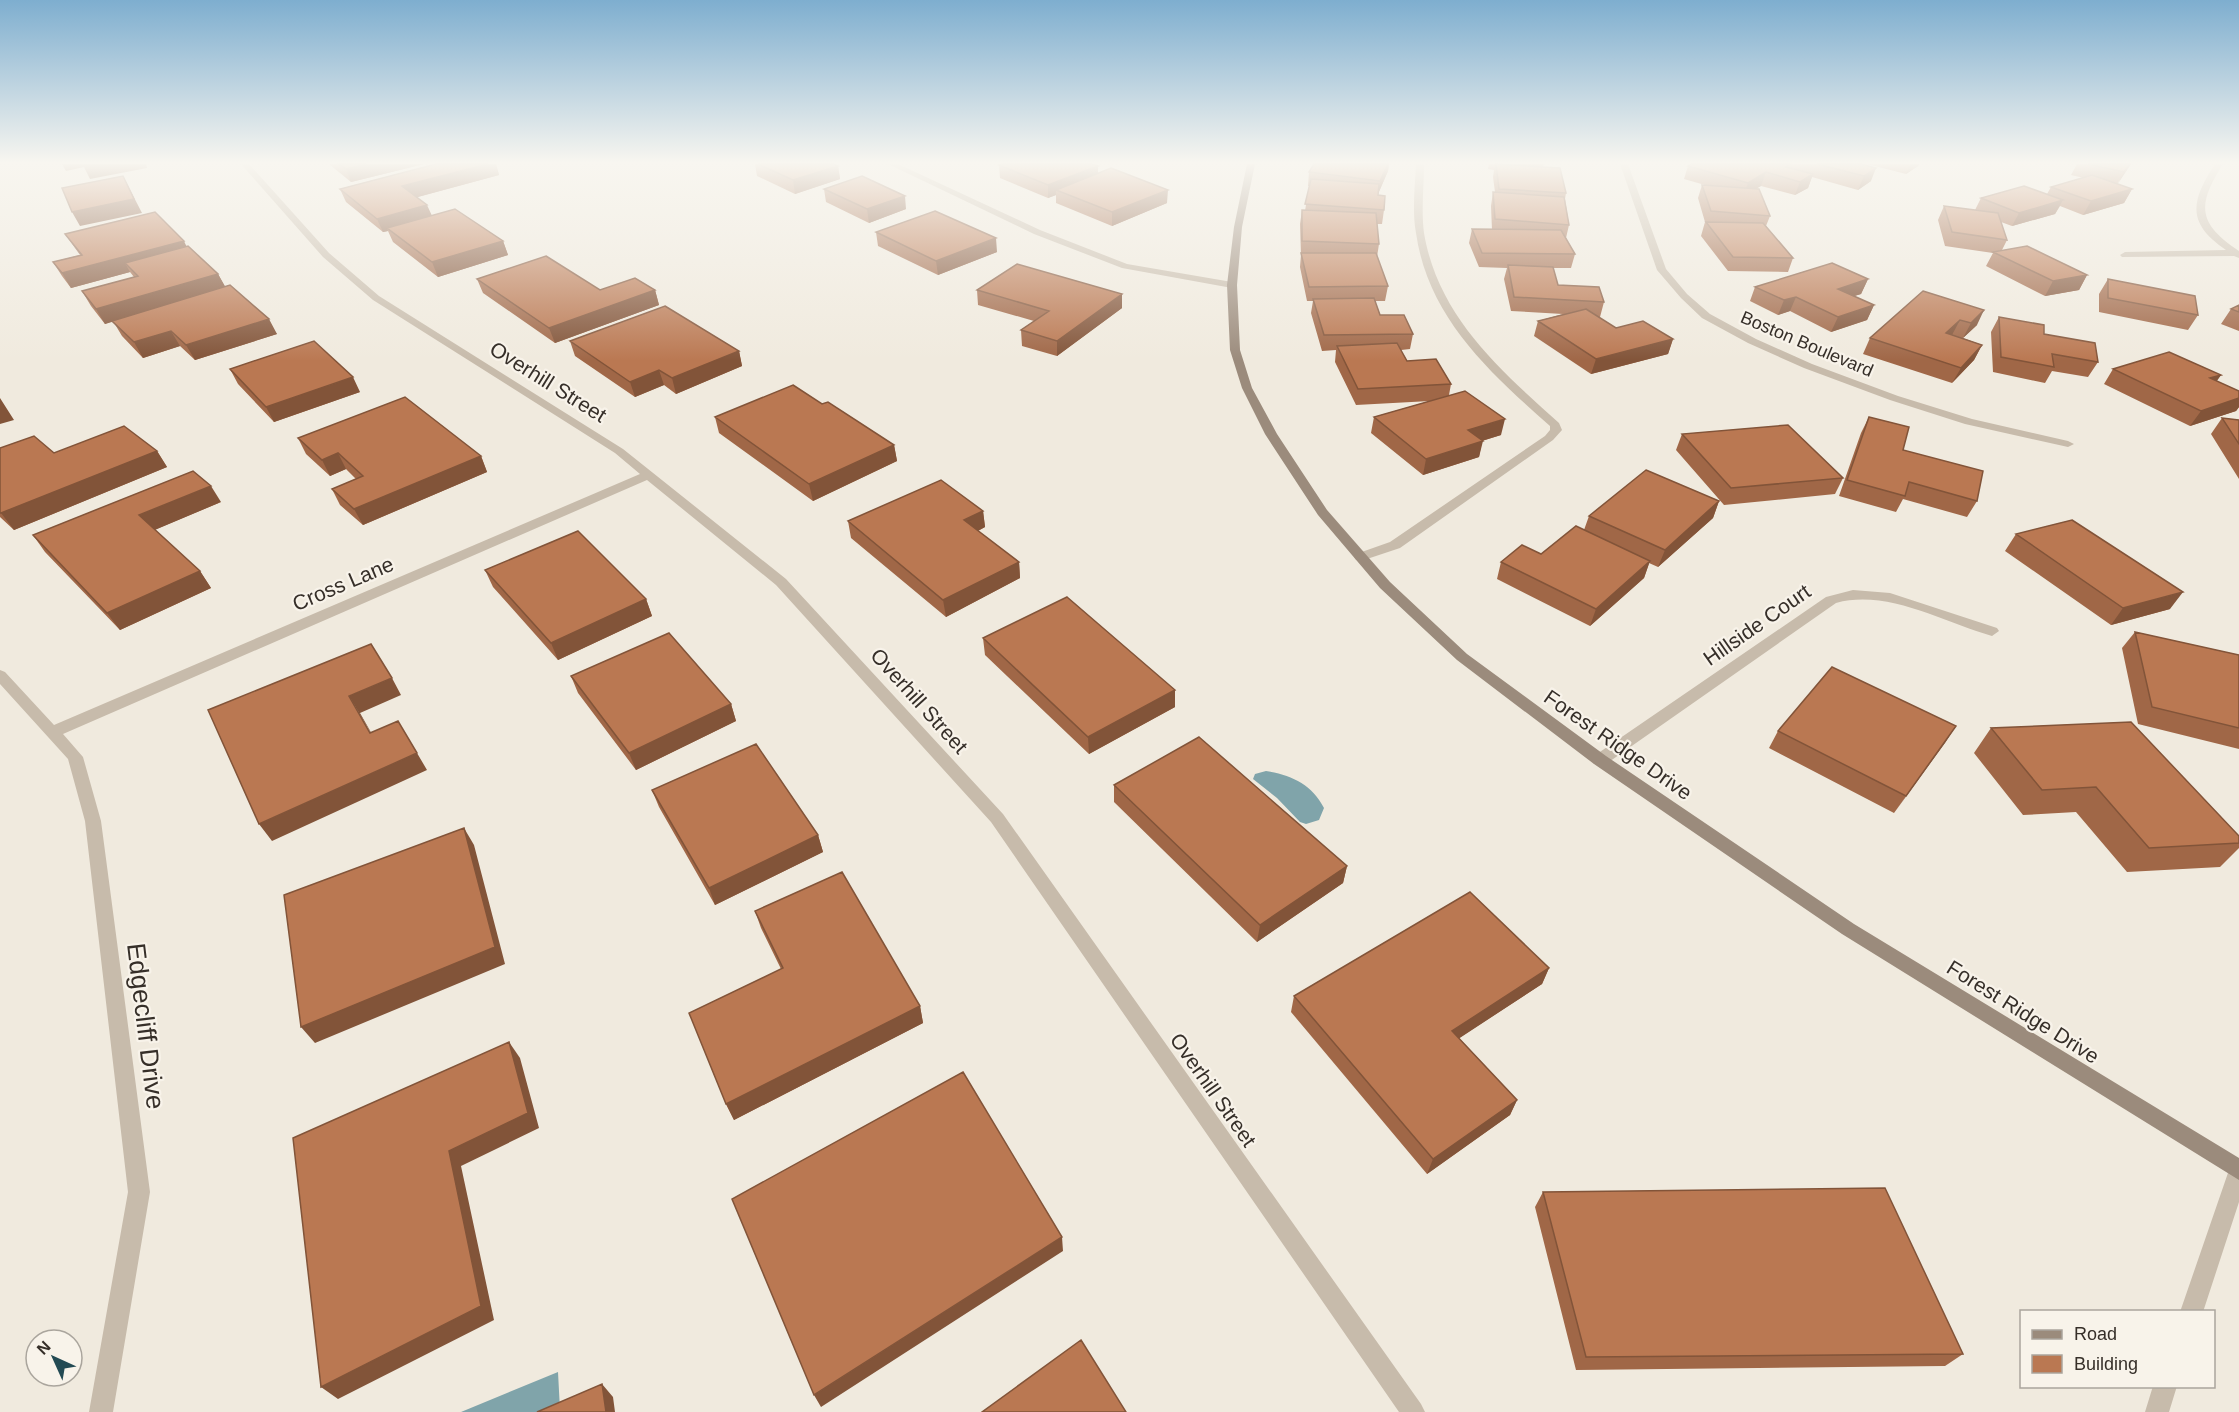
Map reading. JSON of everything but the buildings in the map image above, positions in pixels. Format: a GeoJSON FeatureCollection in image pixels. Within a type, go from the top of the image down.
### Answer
{"type":"FeatureCollection","features":[{"type":"Feature","properties":{"kind":"main road","name":"Forest Ridge Drive"},"geometry":{"type":"LineString","coordinates":[[1238,230],[1232,285],[1235,350],[1247,388],[1271,434],[1322,512],[1385,585],[1462,657],[1600,760],[1848,929],[2239,1170]]}},
{"type":"Feature","properties":{"kind":"street","name":"Overhill Street"},"geometry":{"type":"LineString","coordinates":[[304,230],[326,255],[375,298],[619,451],[782,582],[997,818],[1413,1412]]}},
{"type":"Feature","properties":{"kind":"street"},"geometry":{"type":"LineString","coordinates":[[1033,230],[1125,266],[1232,285]]}},
{"type":"Feature","properties":{"kind":"street"},"geometry":{"type":"LineString","coordinates":[[1361,557],[1395,545],[1550,438],[1556,430],[1555,425],[1512,388],[1464,337],[1430,282],[1419,230]]}},
{"type":"Feature","properties":{"kind":"street","name":"Boston Boulevard"},"geometry":{"type":"LineString","coordinates":[[1648,230],[1662,270],[1684,296],[1706,316],[1752,341],[1808,366],[1894,398],[1969,422],[2068,444]]}},
{"type":"Feature","properties":{"kind":"street"},"geometry":{"type":"LineString","coordinates":[[2210,230],[2237,254]]}},
{"type":"Feature","properties":{"kind":"street"},"geometry":{"type":"LineString","coordinates":[[2125,255],[2237,254]]}},
{"type":"Feature","properties":{"kind":"street","name":"Cross Lane"},"geometry":{"type":"LineString","coordinates":[[52,732],[650,474]]}},
{"type":"Feature","properties":{"kind":"street","name":"Hillside Court"},"geometry":{"type":"LineString","coordinates":[[1600,760],[1831,600],[1853,594],[1885,596],[1992,630]]}},
{"type":"Feature","properties":{"kind":"street","name":"Edgecliff Drive"},"geometry":{"type":"LineString","coordinates":[[0,675],[75,757],[93,821],[139,1192],[101,1412]]}},
{"type":"Feature","properties":{"kind":"street"},"geometry":{"type":"LineString","coordinates":[[2191,1310],[2239,1170]]}},
{"type":"Feature","properties":{"kind":"street"},"geometry":{"type":"LineString","coordinates":[[2157,1412],[2164,1388]]}},
{"type":"Feature","properties":{"kind":"water"},"geometry":{"type":"Polygon","coordinates":[[[1266,771],[1292,778],[1307,787],[1324,808],[1319,820],[1306,824],[1300,822],[1277,798],[1253,779],[1255,774],[1266,771]]]}},
{"type":"Feature","properties":{"kind":"water"},"geometry":{"type":"Polygon","coordinates":[[[558,1372],[560,1410],[556,1412],[461,1412],[558,1372]]]}}]}
